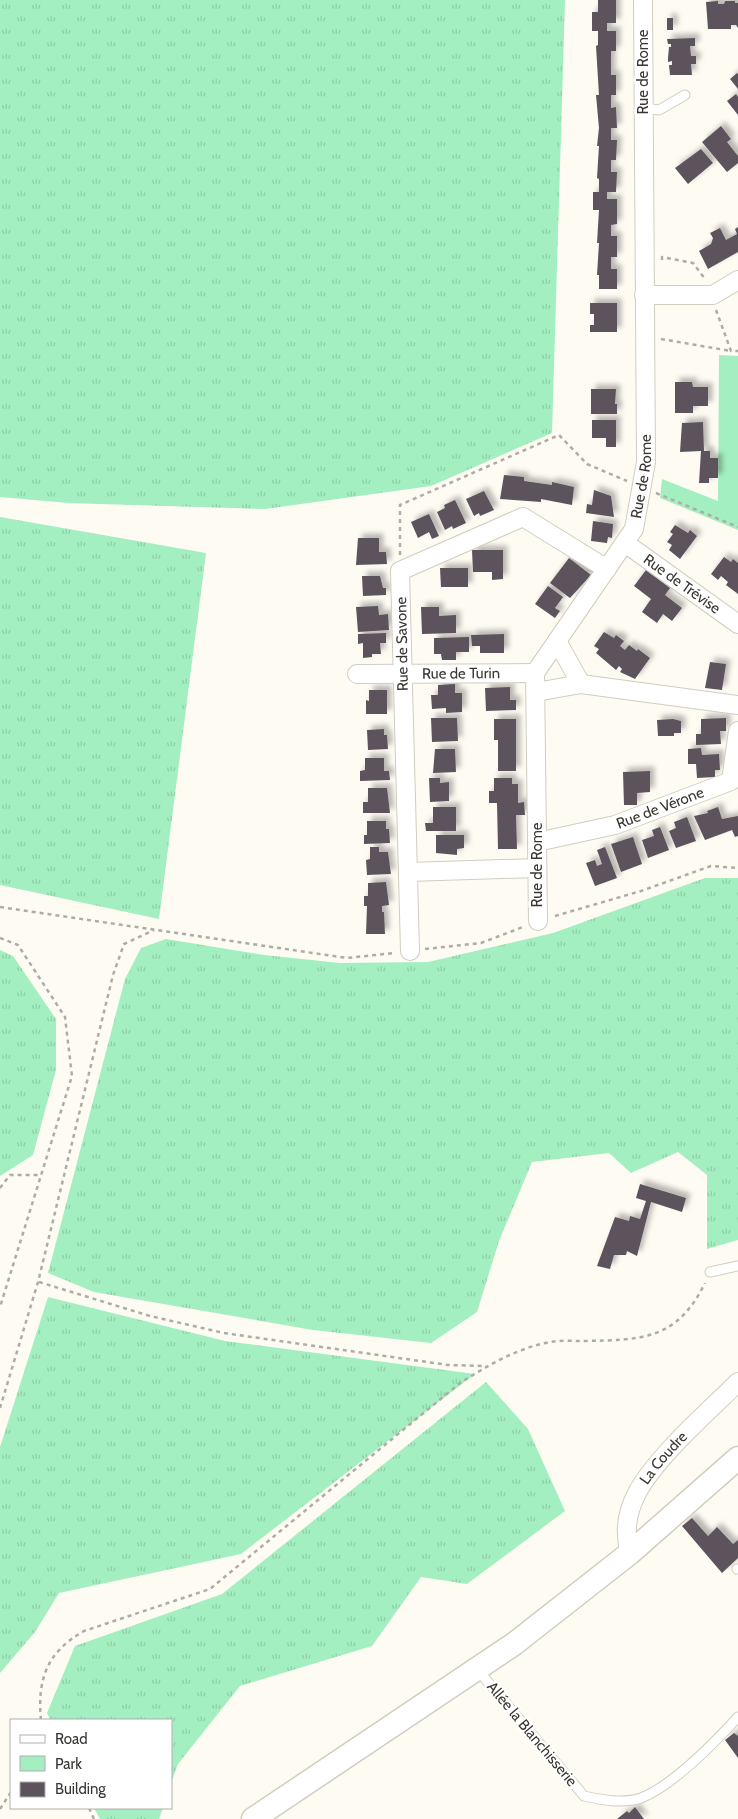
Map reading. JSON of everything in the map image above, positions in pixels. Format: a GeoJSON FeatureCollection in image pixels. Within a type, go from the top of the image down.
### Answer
{"type":"FeatureCollection","features":[{"type":"Feature","properties":{"kind":"street","name":"Rue de Rome"},"geometry":{"type":"LineString","coordinates":[[538,921],[535,673],[634,530],[646,462],[643,0]]}},
{"type":"Feature","properties":{"kind":"street"},"geometry":{"type":"LineString","coordinates":[[644,295],[713,295],[738,280]]}},
{"type":"Feature","properties":{"kind":"street"},"geometry":{"type":"LineString","coordinates":[[400,571],[523,517],[607,569]]}},
{"type":"Feature","properties":{"kind":"street","name":"Rue de Trévise"},"geometry":{"type":"LineString","coordinates":[[625,543],[738,624]]}},
{"type":"Feature","properties":{"kind":"street","name":"Rue de Savone"},"geometry":{"type":"LineString","coordinates":[[400,571],[410,951]]}},
{"type":"Feature","properties":{"kind":"street"},"geometry":{"type":"LineString","coordinates":[[557,641],[581,684]]}},
{"type":"Feature","properties":{"kind":"street","name":"Rue de Turin"},"geometry":{"type":"LineString","coordinates":[[357,674],[535,673]]}},
{"type":"Feature","properties":{"kind":"street"},"geometry":{"type":"LineString","coordinates":[[536,692],[581,684],[738,705]]}},
{"type":"Feature","properties":{"kind":"street","name":"Rue de Vérone"},"geometry":{"type":"LineString","coordinates":[[537,842],[615,825],[731,781],[738,731]]}},
{"type":"Feature","properties":{"kind":"street"},"geometry":{"type":"LineString","coordinates":[[408,872],[537,868]]}},
{"type":"Feature","properties":{"kind":"street","name":"La Coudre"},"geometry":{"type":"LineString","coordinates":[[630,1553],[626,1541],[628,1516],[637,1493],[660,1463],[738,1382]]}},
{"type":"Feature","properties":{"kind":"street"},"geometry":{"type":"LineString","coordinates":[[253,1819],[514,1644],[630,1553],[738,1458]]}},
{"type":"Feature","properties":{"kind":"lane"},"geometry":{"type":"LineString","coordinates":[[643,108],[660,110],[685,95]]}},
{"type":"Feature","properties":{"kind":"lane"},"geometry":{"type":"LineString","coordinates":[[710,1272],[738,1266]]}},
{"type":"Feature","properties":{"kind":"lane","name":"Allée la Blanchisserie"},"geometry":{"type":"LineString","coordinates":[[477,1669],[584,1796],[610,1801],[640,1798],[666,1785],[738,1717]]}},
{"type":"Feature","properties":{"kind":"path"},"geometry":{"type":"LineString","coordinates":[[717,311],[731,351]]}},
{"type":"Feature","properties":{"kind":"path"},"geometry":{"type":"LineString","coordinates":[[661,339],[738,351]]}},
{"type":"Feature","properties":{"kind":"path"},"geometry":{"type":"LineString","coordinates":[[400,571],[400,505],[559,435],[587,464],[738,527]]}},
{"type":"Feature","properties":{"kind":"path"},"geometry":{"type":"LineString","coordinates":[[0,906],[347,958],[481,943],[538,921],[641,891],[711,866],[738,868]]}},
{"type":"Feature","properties":{"kind":"path"},"geometry":{"type":"LineString","coordinates":[[0,1408],[38,1282],[114,975],[124,944],[156,930]]}},
{"type":"Feature","properties":{"kind":"path"},"geometry":{"type":"LineString","coordinates":[[0,938],[18,945],[65,1017],[72,1076],[0,1307]]}},
{"type":"Feature","properties":{"kind":"path"},"geometry":{"type":"LineString","coordinates":[[0,1188],[10,1175],[41,1175]]}},
{"type":"Feature","properties":{"kind":"path"},"geometry":{"type":"LineString","coordinates":[[41,1719],[42,1681],[53,1656],[66,1641],[84,1631],[210,1589],[460,1383],[488,1366],[515,1353],[550,1342],[642,1338],[660,1332],[678,1322],[694,1305],[710,1272]]}},
{"type":"Feature","properties":{"kind":"path"},"geometry":{"type":"LineString","coordinates":[[38,1282],[150,1316],[224,1333],[448,1365],[488,1366]]}},
{"type":"Feature","properties":{"kind":"path"},"geometry":{"type":"LineString","coordinates":[[0,1809],[10,1794]]}},
{"type":"Feature","properties":{"kind":"green space"},"geometry":{"type":"Polygon","coordinates":[[[0,0],[565,0],[552,433],[431,486],[265,509],[68,503],[0,497],[0,0]]]}},
{"type":"Feature","properties":{"kind":"green space"},"geometry":{"type":"Polygon","coordinates":[[[719,355],[738,356],[738,530],[660,498],[662,479],[718,501],[719,355]]]}},
{"type":"Feature","properties":{"kind":"green space"},"geometry":{"type":"Polygon","coordinates":[[[0,517],[206,553],[159,919],[0,885],[0,517]]]}},
{"type":"Feature","properties":{"kind":"green space"},"geometry":{"type":"Polygon","coordinates":[[[705,878],[738,878],[738,1240],[707,1249],[707,1175],[678,1152],[631,1173],[609,1153],[532,1162],[499,1241],[477,1312],[431,1343],[313,1330],[94,1292],[48,1273],[125,979],[141,948],[166,939],[264,955],[340,963],[428,962],[553,933],[705,878]]]}},
{"type":"Feature","properties":{"kind":"green space"},"geometry":{"type":"Polygon","coordinates":[[[0,950],[13,956],[56,1019],[56,1070],[33,1155],[0,1176],[0,950]]]}},
{"type":"Feature","properties":{"kind":"green space"},"geometry":{"type":"Polygon","coordinates":[[[48,1297],[225,1341],[475,1374],[241,1554],[59,1593],[35,1632],[0,1673],[0,1447],[48,1297]]]}},
{"type":"Feature","properties":{"kind":"green space"},"geometry":{"type":"Polygon","coordinates":[[[486,1382],[528,1429],[565,1511],[467,1584],[421,1577],[372,1646],[240,1686],[178,1764],[172,1780],[172,1719],[50,1719],[47,1713],[75,1646],[222,1594],[486,1382]]]}},
{"type":"Feature","properties":{"kind":"green space"},"geometry":{"type":"Polygon","coordinates":[[[95,1809],[163,1809],[159,1819],[100,1819],[95,1809]]]}},
{"type":"Feature","properties":{"kind":"building"},"geometry":{"type":"Polygon","coordinates":[[[598,0],[616,0],[616,23],[607,23],[607,31],[616,31],[616,51],[611,51],[611,75],[616,75],[616,95],[611,95],[611,108],[616,107],[617,128],[611,128],[611,140],[617,140],[616,160],[611,160],[611,172],[617,172],[616,192],[607,192],[607,199],[617,199],[617,224],[611,225],[611,236],[617,236],[617,257],[611,257],[611,269],[617,269],[617,289],[599,289],[599,275],[597,275],[599,210],[593,210],[593,192],[599,192],[599,179],[597,178],[599,146],[597,146],[599,128],[596,95],[599,95],[596,46],[598,45],[598,31],[592,31],[592,12],[598,12],[598,0]]]}},
{"type":"Feature","properties":{"kind":"building"},"geometry":{"type":"Polygon","coordinates":[[[718,1],[718,4],[724,4],[725,1],[735,1],[735,3],[738,3],[738,28],[736,25],[731,25],[731,29],[708,29],[706,2],[718,1]]]}},
{"type":"Feature","properties":{"kind":"building"},"geometry":{"type":"Polygon","coordinates":[[[667,18],[673,18],[673,30],[667,30],[667,18]]]}},
{"type":"Feature","properties":{"kind":"building"},"geometry":{"type":"Polygon","coordinates":[[[695,38],[695,46],[690,46],[691,56],[696,56],[696,64],[691,64],[692,75],[670,75],[669,65],[672,65],[672,61],[668,62],[668,58],[671,44],[668,44],[667,39],[695,38]]]}},
{"type":"Feature","properties":{"kind":"building"},"geometry":{"type":"Polygon","coordinates":[[[738,74],[738,89],[730,79],[738,74]]]}},
{"type":"Feature","properties":{"kind":"building"},"geometry":{"type":"Polygon","coordinates":[[[736,94],[738,97],[738,115],[727,101],[736,94]]]}},
{"type":"Feature","properties":{"kind":"building"},"geometry":{"type":"Polygon","coordinates":[[[721,126],[731,139],[727,142],[738,156],[738,163],[727,172],[702,142],[721,126]]]}},
{"type":"Feature","properties":{"kind":"building"},"geometry":{"type":"Polygon","coordinates":[[[701,149],[713,163],[688,184],[675,168],[701,149]]]}},
{"type":"Feature","properties":{"kind":"building"},"geometry":{"type":"Polygon","coordinates":[[[738,227],[738,252],[708,269],[699,251],[711,244],[713,238],[710,233],[720,228],[726,240],[737,234],[735,229],[738,227]]]}},
{"type":"Feature","properties":{"kind":"building"},"geometry":{"type":"Polygon","coordinates":[[[590,303],[617,303],[617,332],[590,332],[590,325],[594,325],[594,314],[590,314],[590,303]]]}},
{"type":"Feature","properties":{"kind":"building"},"geometry":{"type":"Polygon","coordinates":[[[675,382],[692,382],[693,387],[708,387],[708,406],[693,406],[693,413],[675,413],[675,382]]]}},
{"type":"Feature","properties":{"kind":"building"},"geometry":{"type":"Polygon","coordinates":[[[591,389],[616,389],[615,404],[617,404],[617,414],[591,414],[591,389]]]}},
{"type":"Feature","properties":{"kind":"building"},"geometry":{"type":"Polygon","coordinates":[[[592,420],[616,420],[616,447],[606,447],[606,438],[592,438],[592,420]]]}},
{"type":"Feature","properties":{"kind":"building"},"geometry":{"type":"Polygon","coordinates":[[[703,422],[704,451],[710,451],[710,458],[718,458],[718,478],[709,478],[709,483],[699,483],[701,451],[680,452],[682,423],[703,422]]]}},
{"type":"Feature","properties":{"kind":"building"},"geometry":{"type":"Polygon","coordinates":[[[504,475],[524,477],[524,481],[552,485],[552,482],[574,487],[572,505],[541,499],[541,502],[500,499],[504,475]]]}},
{"type":"Feature","properties":{"kind":"building"},"geometry":{"type":"Polygon","coordinates":[[[594,490],[611,496],[614,517],[586,513],[587,504],[592,505],[594,490]]]}},
{"type":"Feature","properties":{"kind":"building"},"geometry":{"type":"Polygon","coordinates":[[[484,491],[494,510],[480,516],[479,513],[474,516],[466,499],[484,491]]]}},
{"type":"Feature","properties":{"kind":"building"},"geometry":{"type":"Polygon","coordinates":[[[455,500],[466,523],[453,529],[452,526],[445,530],[437,512],[445,508],[444,505],[455,500]]]}},
{"type":"Feature","properties":{"kind":"building"},"geometry":{"type":"Polygon","coordinates":[[[429,514],[439,536],[432,539],[429,532],[418,538],[411,522],[429,514]]]}},
{"type":"Feature","properties":{"kind":"building"},"geometry":{"type":"Polygon","coordinates":[[[593,521],[613,524],[612,538],[608,537],[607,543],[591,541],[593,521]]]}},
{"type":"Feature","properties":{"kind":"building"},"geometry":{"type":"Polygon","coordinates":[[[675,525],[688,533],[690,530],[697,536],[680,559],[669,550],[672,545],[667,542],[673,534],[670,532],[675,525]]]}},
{"type":"Feature","properties":{"kind":"building"},"geometry":{"type":"Polygon","coordinates":[[[358,538],[379,538],[379,552],[386,552],[387,564],[356,565],[358,538]]]}},
{"type":"Feature","properties":{"kind":"building"},"geometry":{"type":"Polygon","coordinates":[[[472,550],[503,550],[503,579],[492,580],[492,572],[473,572],[472,550]]]}},
{"type":"Feature","properties":{"kind":"building"},"geometry":{"type":"Polygon","coordinates":[[[724,557],[731,562],[733,559],[738,563],[738,594],[726,585],[728,582],[721,576],[718,580],[711,574],[724,557]]]}},
{"type":"Feature","properties":{"kind":"building"},"geometry":{"type":"Polygon","coordinates":[[[569,558],[591,575],[570,598],[550,583],[569,558]]]}},
{"type":"Feature","properties":{"kind":"building"},"geometry":{"type":"Polygon","coordinates":[[[440,568],[468,568],[468,587],[441,587],[440,568]]]}},
{"type":"Feature","properties":{"kind":"building"},"geometry":{"type":"Polygon","coordinates":[[[646,570],[670,588],[665,595],[682,608],[672,621],[663,614],[657,623],[642,612],[651,599],[634,586],[646,570]]]}},
{"type":"Feature","properties":{"kind":"building"},"geometry":{"type":"Polygon","coordinates":[[[362,576],[380,576],[383,588],[386,588],[386,595],[363,596],[362,576]]]}},
{"type":"Feature","properties":{"kind":"building"},"geometry":{"type":"Polygon","coordinates":[[[548,586],[563,597],[555,608],[560,611],[555,618],[535,604],[548,586]]]}},
{"type":"Feature","properties":{"kind":"building"},"geometry":{"type":"Polygon","coordinates":[[[378,606],[379,615],[388,614],[389,630],[358,632],[356,607],[378,606]]]}},
{"type":"Feature","properties":{"kind":"building"},"geometry":{"type":"Polygon","coordinates":[[[421,607],[439,607],[439,616],[456,615],[456,633],[422,634],[421,607]]]}},
{"type":"Feature","properties":{"kind":"building"},"geometry":{"type":"Polygon","coordinates":[[[604,632],[614,638],[616,635],[624,641],[620,646],[625,650],[629,645],[650,658],[635,679],[620,672],[622,669],[619,666],[616,670],[596,653],[599,649],[594,646],[604,632]]]}},
{"type":"Feature","properties":{"kind":"building"},"geometry":{"type":"Polygon","coordinates":[[[386,633],[386,643],[380,643],[381,654],[372,654],[372,657],[363,658],[363,643],[358,644],[358,634],[386,633]]]}},
{"type":"Feature","properties":{"kind":"building"},"geometry":{"type":"Polygon","coordinates":[[[504,634],[504,653],[480,653],[480,646],[472,646],[471,635],[504,634]]]}},
{"type":"Feature","properties":{"kind":"building"},"geometry":{"type":"Polygon","coordinates":[[[469,637],[469,652],[456,652],[456,660],[442,660],[441,654],[434,654],[434,638],[469,637]]]}},
{"type":"Feature","properties":{"kind":"building"},"geometry":{"type":"Polygon","coordinates":[[[710,662],[726,664],[722,690],[705,688],[710,662]]]}},
{"type":"Feature","properties":{"kind":"building"},"geometry":{"type":"Polygon","coordinates":[[[455,684],[455,693],[462,693],[462,712],[446,713],[446,708],[432,709],[431,695],[438,695],[438,685],[455,684]]]}},
{"type":"Feature","properties":{"kind":"building"},"geometry":{"type":"Polygon","coordinates":[[[510,687],[510,700],[516,700],[516,710],[486,711],[485,688],[510,687]]]}},
{"type":"Feature","properties":{"kind":"building"},"geometry":{"type":"Polygon","coordinates":[[[369,690],[387,690],[387,714],[366,714],[366,700],[369,701],[369,690]]]}},
{"type":"Feature","properties":{"kind":"building"},"geometry":{"type":"Polygon","coordinates":[[[431,718],[457,718],[458,741],[432,742],[431,718]]]}},
{"type":"Feature","properties":{"kind":"building"},"geometry":{"type":"Polygon","coordinates":[[[726,718],[726,731],[720,731],[721,744],[696,745],[696,734],[701,734],[701,719],[726,718]]]}},
{"type":"Feature","properties":{"kind":"building"},"geometry":{"type":"Polygon","coordinates":[[[494,719],[516,719],[516,771],[498,771],[498,740],[494,740],[494,719]]]}},
{"type":"Feature","properties":{"kind":"building"},"geometry":{"type":"Polygon","coordinates":[[[673,719],[681,721],[681,733],[674,733],[674,736],[658,736],[657,720],[673,719]]]}},
{"type":"Feature","properties":{"kind":"building"},"geometry":{"type":"Polygon","coordinates":[[[384,729],[384,735],[387,735],[388,749],[368,750],[367,730],[384,729]]]}},
{"type":"Feature","properties":{"kind":"building"},"geometry":{"type":"Polygon","coordinates":[[[701,748],[702,755],[719,754],[720,770],[715,770],[715,777],[697,778],[696,764],[688,764],[688,749],[701,748]]]}},
{"type":"Feature","properties":{"kind":"building"},"geometry":{"type":"Polygon","coordinates":[[[435,749],[455,749],[456,772],[433,773],[435,749]]]}},
{"type":"Feature","properties":{"kind":"building"},"geometry":{"type":"Polygon","coordinates":[[[365,758],[384,758],[384,771],[389,771],[390,780],[360,781],[360,771],[365,770],[365,758]]]}},
{"type":"Feature","properties":{"kind":"building"},"geometry":{"type":"Polygon","coordinates":[[[650,771],[650,792],[637,793],[637,805],[624,805],[623,772],[650,771]]]}},
{"type":"Feature","properties":{"kind":"building"},"geometry":{"type":"Polygon","coordinates":[[[429,778],[440,778],[440,783],[449,782],[449,801],[430,802],[429,778]]]}},
{"type":"Feature","properties":{"kind":"building"},"geometry":{"type":"Polygon","coordinates":[[[494,778],[512,778],[512,784],[518,784],[518,803],[524,802],[525,815],[516,815],[517,849],[498,849],[497,803],[489,803],[489,791],[494,791],[494,778]]]}},
{"type":"Feature","properties":{"kind":"building"},"geometry":{"type":"Polygon","coordinates":[[[368,788],[387,788],[390,813],[363,813],[363,802],[368,802],[368,788]]]}},
{"type":"Feature","properties":{"kind":"building"},"geometry":{"type":"Polygon","coordinates":[[[433,807],[456,807],[456,831],[426,831],[425,823],[433,823],[433,807]]]}},
{"type":"Feature","properties":{"kind":"building"},"geometry":{"type":"Polygon","coordinates":[[[718,807],[722,819],[738,816],[738,836],[735,837],[732,830],[705,840],[694,816],[708,813],[707,811],[718,807]]]}},
{"type":"Feature","properties":{"kind":"building"},"geometry":{"type":"Polygon","coordinates":[[[687,817],[696,841],[676,848],[669,831],[676,828],[674,822],[687,817]]]}},
{"type":"Feature","properties":{"kind":"building"},"geometry":{"type":"Polygon","coordinates":[[[367,821],[386,821],[386,829],[389,829],[390,843],[364,844],[364,835],[367,835],[367,821]]]}},
{"type":"Feature","properties":{"kind":"building"},"geometry":{"type":"Polygon","coordinates":[[[660,827],[669,850],[648,858],[642,840],[654,836],[652,830],[660,827]]]}},
{"type":"Feature","properties":{"kind":"building"},"geometry":{"type":"Polygon","coordinates":[[[436,835],[464,835],[464,848],[457,849],[457,855],[436,853],[436,835]]]}},
{"type":"Feature","properties":{"kind":"building"},"geometry":{"type":"Polygon","coordinates":[[[633,837],[642,864],[621,872],[611,844],[633,837]]]}},
{"type":"Feature","properties":{"kind":"building"},"geometry":{"type":"Polygon","coordinates":[[[370,847],[379,847],[379,852],[388,852],[391,874],[367,875],[366,860],[370,859],[370,847]]]}},
{"type":"Feature","properties":{"kind":"building"},"geometry":{"type":"Polygon","coordinates":[[[605,847],[617,878],[595,886],[586,863],[595,860],[597,866],[602,864],[597,850],[605,847]]]}},
{"type":"Feature","properties":{"kind":"building"},"geometry":{"type":"Polygon","coordinates":[[[386,882],[389,905],[382,906],[385,934],[366,934],[367,906],[364,906],[364,896],[368,896],[368,883],[386,882]]]}},
{"type":"Feature","properties":{"kind":"building"},"geometry":{"type":"Polygon","coordinates":[[[640,1184],[686,1198],[682,1212],[651,1202],[637,1256],[627,1251],[626,1255],[614,1255],[610,1269],[597,1266],[615,1217],[629,1221],[630,1216],[640,1219],[646,1201],[636,1198],[640,1184]]]}},
{"type":"Feature","properties":{"kind":"building"},"geometry":{"type":"Polygon","coordinates":[[[692,1518],[708,1536],[717,1527],[733,1544],[738,1540],[738,1558],[722,1573],[682,1526],[692,1518]]]}},
{"type":"Feature","properties":{"kind":"building"},"geometry":{"type":"Polygon","coordinates":[[[734,1733],[738,1736],[738,1758],[725,1740],[734,1733]]]}},
{"type":"Feature","properties":{"kind":"building"},"geometry":{"type":"Polygon","coordinates":[[[635,1807],[644,1819],[617,1819],[627,1811],[629,1813],[635,1807]]]}}]}
